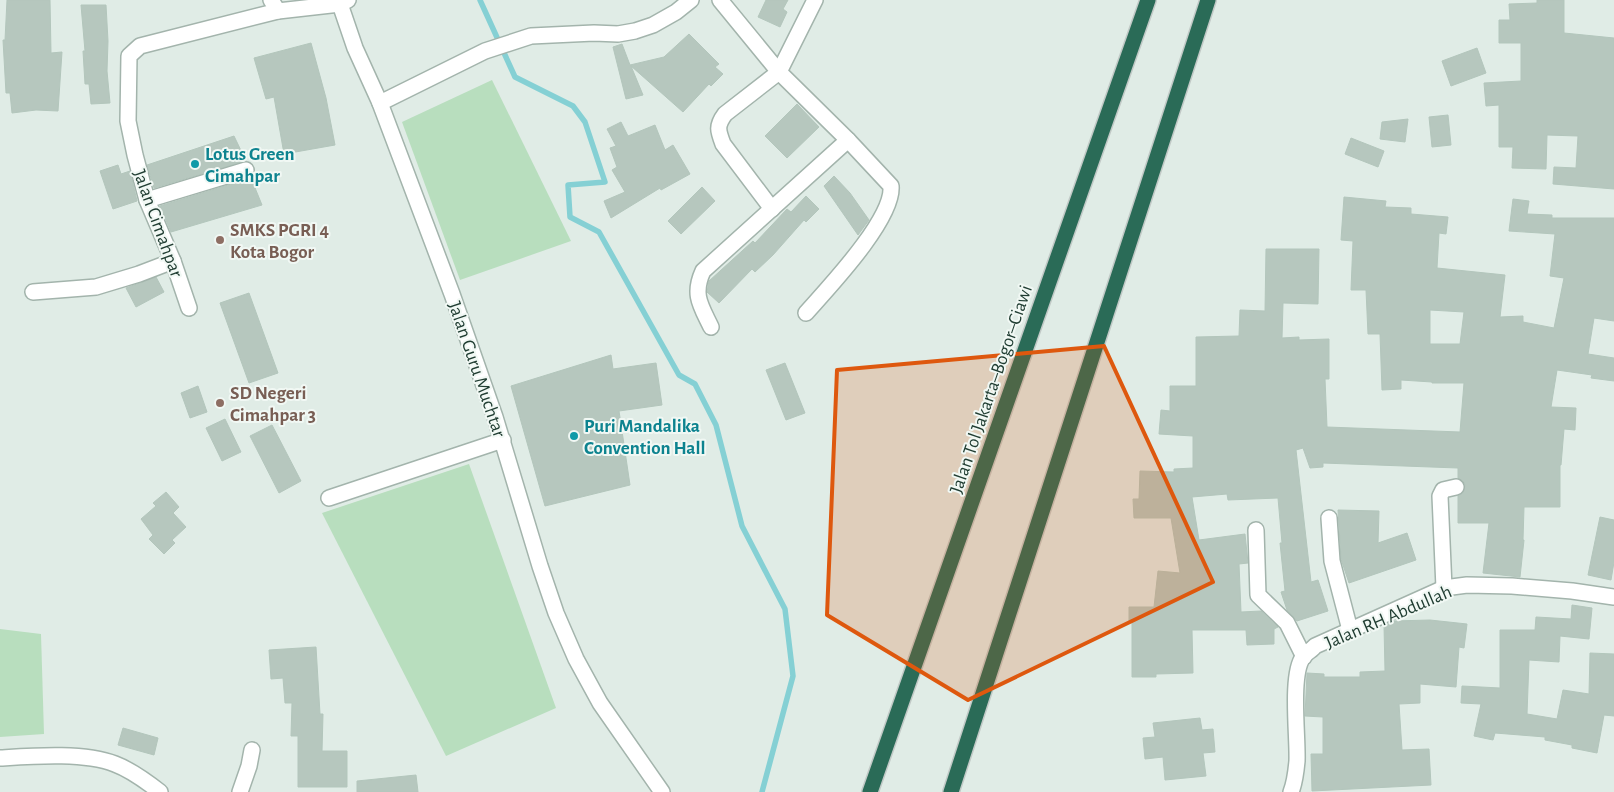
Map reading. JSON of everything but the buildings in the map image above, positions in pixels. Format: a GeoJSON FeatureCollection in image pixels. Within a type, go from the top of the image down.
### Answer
{"type":"FeatureCollection","features":[{"type":"Feature","properties":{"kind":"highway","name":"Jalan Tol Jakarta–Bogor–Ciawi"},"geometry":{"type":"LineString","coordinates":[[870,792],[1148,0]]}},
{"type":"Feature","properties":{"kind":"highway"},"geometry":{"type":"LineString","coordinates":[[951,792],[1208,0]]}},
{"type":"Feature","properties":{"kind":"street"},"geometry":{"type":"LineString","coordinates":[[380,103],[485,51],[531,36],[594,33],[618,34],[635,31],[653,25],[676,12],[690,0]]}},
{"type":"Feature","properties":{"kind":"street"},"geometry":{"type":"LineString","coordinates":[[720,0],[779,72],[848,140],[891,186],[892,193],[889,204],[854,258],[806,313]]}},
{"type":"Feature","properties":{"kind":"street"},"geometry":{"type":"LineString","coordinates":[[772,209],[722,144],[718,133],[719,122],[726,114],[779,72],[815,0]]}},
{"type":"Feature","properties":{"kind":"street","name":"Jalan Guru Muchtar"},"geometry":{"type":"LineString","coordinates":[[275,6],[344,2],[354,48],[380,103],[452,294],[503,440],[540,566],[556,612],[576,659],[600,703],[662,792]]}},
{"type":"Feature","properties":{"kind":"street","name":"Jalan Cimahpar"},"geometry":{"type":"LineString","coordinates":[[189,308],[173,261],[147,200],[128,121],[129,56],[140,46],[275,6]]}},
{"type":"Feature","properties":{"kind":"street"},"geometry":{"type":"LineString","coordinates":[[711,328],[697,295],[697,283],[703,271],[848,140]]}},
{"type":"Feature","properties":{"kind":"street"},"geometry":{"type":"LineString","coordinates":[[147,200],[246,170]]}},
{"type":"Feature","properties":{"kind":"street"},"geometry":{"type":"LineString","coordinates":[[32,292],[96,287],[173,261]]}},
{"type":"Feature","properties":{"kind":"street"},"geometry":{"type":"LineString","coordinates":[[329,498],[503,440]]}},
{"type":"Feature","properties":{"kind":"street"},"geometry":{"type":"LineString","coordinates":[[1444,588],[1440,496],[1444,490],[1456,487]]}},
{"type":"Feature","properties":{"kind":"street"},"geometry":{"type":"LineString","coordinates":[[1329,518],[1332,561],[1350,630]]}},
{"type":"Feature","properties":{"kind":"street"},"geometry":{"type":"LineString","coordinates":[[1256,530],[1258,595],[1287,623],[1304,657]]}},
{"type":"Feature","properties":{"kind":"street","name":"Jalan RH Abdullah"},"geometry":{"type":"LineString","coordinates":[[1291,792],[1295,780],[1297,761],[1296,686],[1299,666],[1304,657],[1315,646],[1444,588],[1467,585],[1512,586],[1614,597]]}},
{"type":"Feature","properties":{"kind":"street"},"geometry":{"type":"LineString","coordinates":[[240,792],[249,766],[252,750]]}},
{"type":"Feature","properties":{"kind":"street"},"geometry":{"type":"LineString","coordinates":[[0,758],[67,756],[98,759],[132,772],[160,792]]}},
{"type":"Feature","properties":{"kind":"highlighted area"},"geometry":{"type":"Polygon","coordinates":[[[1104,346],[1213,582],[968,700],[827,615],[837,370],[1104,346]]]}},
{"type":"Feature","properties":{"kind":"green space"},"geometry":{"type":"Polygon","coordinates":[[[492,80],[571,241],[460,280],[402,122],[492,80]]]}},
{"type":"Feature","properties":{"kind":"green space"},"geometry":{"type":"Polygon","coordinates":[[[469,464],[556,708],[446,756],[322,513],[469,464]]]}},
{"type":"Feature","properties":{"kind":"green space"},"geometry":{"type":"Polygon","coordinates":[[[0,629],[41,634],[44,734],[0,737],[0,629]]]}},
{"type":"Feature","properties":{"kind":"waterway"},"geometry":{"type":"LineString","coordinates":[[480,0],[515,77],[573,106],[585,122],[605,182],[568,185],[570,217],[599,232],[679,375],[695,384],[716,425],[742,526],[785,609],[793,676],[762,792]]}},
{"type":"Feature","properties":{"kind":"place","name":"Lotus Green Cimahpar"},"geometry":{"type":"Point","coordinates":[195,164]}},
{"type":"Feature","properties":{"kind":"place","name":"SMKS PGRI 4 Kota Bogor"},"geometry":{"type":"Point","coordinates":[220,240]}},
{"type":"Feature","properties":{"kind":"place","name":"SD Negeri Cimahpar 3"},"geometry":{"type":"Point","coordinates":[220,403]}},
{"type":"Feature","properties":{"kind":"place","name":"Puri Mandalika Convention Hall"},"geometry":{"type":"Point","coordinates":[574,436]}}]}
